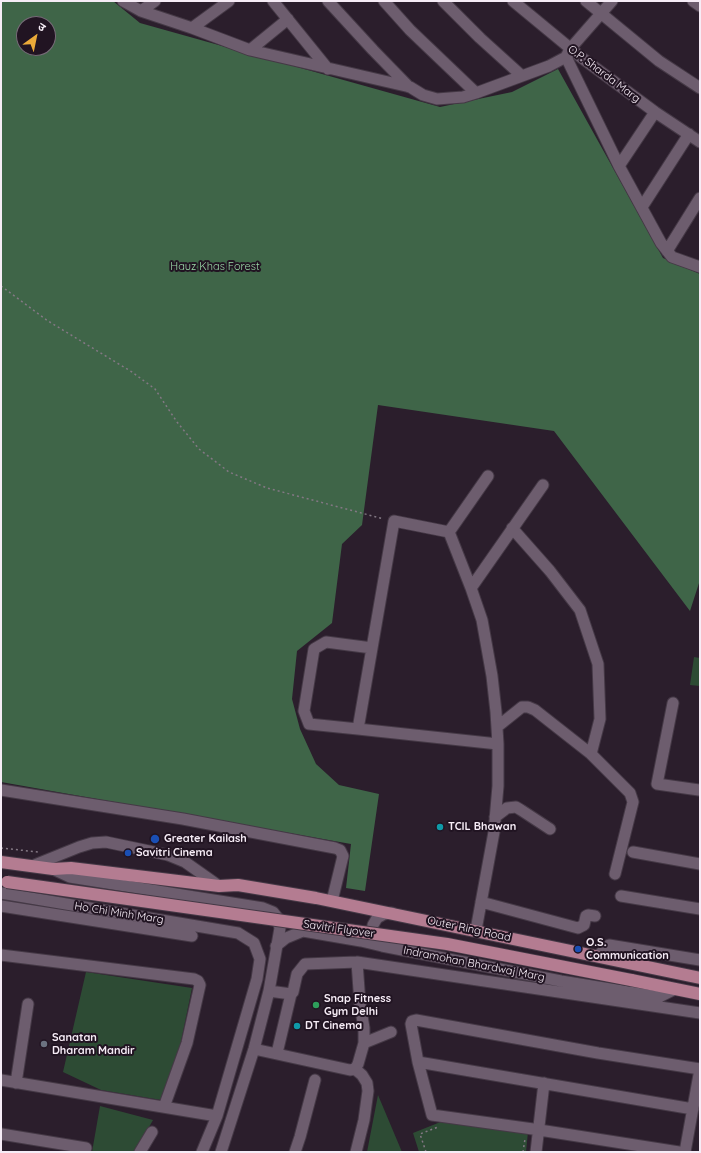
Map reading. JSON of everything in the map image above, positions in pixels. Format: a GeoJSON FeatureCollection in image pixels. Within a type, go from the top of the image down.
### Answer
{"type":"FeatureCollection","features":[{"type":"Feature","properties":{"kind":"main road"},"geometry":{"type":"LineString","coordinates":[[1,862],[53,869],[71,868],[219,886]]}},
{"type":"Feature","properties":{"kind":"main road","name":"Savitri Flyover"},"geometry":{"type":"LineString","coordinates":[[4,881],[447,944],[675,989]]}},
{"type":"Feature","properties":{"kind":"main road","name":"Outer Ring Road"},"geometry":{"type":"LineString","coordinates":[[219,886],[238,885],[332,901],[700,978]]}},
{"type":"Feature","properties":{"kind":"main road"},"geometry":{"type":"LineString","coordinates":[[675,989],[700,994]]}},
{"type":"Feature","properties":{"kind":"street"},"geometry":{"type":"LineString","coordinates":[[123,1],[141,12],[192,28],[250,50],[410,87],[437,99],[463,97],[549,66],[568,53],[612,1]]}},
{"type":"Feature","properties":{"kind":"street"},"geometry":{"type":"LineString","coordinates":[[141,12],[155,1]]}},
{"type":"Feature","properties":{"kind":"street"},"geometry":{"type":"LineString","coordinates":[[192,28],[229,1]]}},
{"type":"Feature","properties":{"kind":"street"},"geometry":{"type":"LineString","coordinates":[[274,1],[328,69]]}},
{"type":"Feature","properties":{"kind":"street"},"geometry":{"type":"LineString","coordinates":[[328,1],[373,50],[410,87]]}},
{"type":"Feature","properties":{"kind":"street"},"geometry":{"type":"LineString","coordinates":[[384,1],[410,30],[476,93]]}},
{"type":"Feature","properties":{"kind":"street"},"geometry":{"type":"LineString","coordinates":[[443,1],[480,38],[522,76]]}},
{"type":"Feature","properties":{"kind":"street","name":"O.P. Sharda Marg"},"geometry":{"type":"LineString","coordinates":[[513,1],[568,53],[700,142]]}},
{"type":"Feature","properties":{"kind":"street"},"geometry":{"type":"LineString","coordinates":[[586,1],[659,61],[700,88]]}},
{"type":"Feature","properties":{"kind":"street"},"geometry":{"type":"LineString","coordinates":[[693,1],[700,6]]}},
{"type":"Feature","properties":{"kind":"street"},"geometry":{"type":"LineString","coordinates":[[250,50],[288,19]]}},
{"type":"Feature","properties":{"kind":"street"},"geometry":{"type":"LineString","coordinates":[[568,53],[619,166],[661,243],[672,257],[700,267]]}},
{"type":"Feature","properties":{"kind":"street"},"geometry":{"type":"LineString","coordinates":[[619,166],[655,112]]}},
{"type":"Feature","properties":{"kind":"street"},"geometry":{"type":"LineString","coordinates":[[642,207],[689,134]]}},
{"type":"Feature","properties":{"kind":"street"},"geometry":{"type":"LineString","coordinates":[[667,251],[700,198]]}},
{"type":"Feature","properties":{"kind":"street"},"geometry":{"type":"LineString","coordinates":[[449,532],[488,476]]}},
{"type":"Feature","properties":{"kind":"street"},"geometry":{"type":"LineString","coordinates":[[471,588],[543,485]]}},
{"type":"Feature","properties":{"kind":"street"},"geometry":{"type":"LineString","coordinates":[[358,729],[394,521],[449,532]]}},
{"type":"Feature","properties":{"kind":"street"},"geometry":{"type":"LineString","coordinates":[[512,528],[580,610],[598,664],[600,719],[591,754]]}},
{"type":"Feature","properties":{"kind":"street"},"geometry":{"type":"LineString","coordinates":[[449,532],[482,620],[492,676],[497,727],[498,786],[495,818],[476,930]]}},
{"type":"Feature","properties":{"kind":"street"},"geometry":{"type":"LineString","coordinates":[[372,648],[326,642],[314,650],[304,711],[309,724],[498,744]]}},
{"type":"Feature","properties":{"kind":"street"},"geometry":{"type":"LineString","coordinates":[[673,703],[657,784],[700,789]]}},
{"type":"Feature","properties":{"kind":"street"},"geometry":{"type":"LineString","coordinates":[[497,727],[522,707],[528,707],[535,710],[591,754],[630,793],[633,802],[615,874]]}},
{"type":"Feature","properties":{"kind":"street"},"geometry":{"type":"LineString","coordinates":[[1,790],[182,819],[335,848],[340,850],[343,856],[332,901]]}},
{"type":"Feature","properties":{"kind":"street"},"geometry":{"type":"LineString","coordinates":[[495,818],[507,808],[516,807],[550,829]]}},
{"type":"Feature","properties":{"kind":"street"},"geometry":{"type":"LineString","coordinates":[[32,866],[79,846],[106,842],[168,854],[185,862],[219,886]]}},
{"type":"Feature","properties":{"kind":"street"},"geometry":{"type":"LineString","coordinates":[[633,852],[700,864]]}},
{"type":"Feature","properties":{"kind":"street"},"geometry":{"type":"LineString","coordinates":[[53,869],[70,877],[184,894],[263,908],[273,912],[280,922],[268,991],[254,1049],[221,1152]]}},
{"type":"Feature","properties":{"kind":"street","name":"Ho Chi Minh Marg"},"geometry":{"type":"LineString","coordinates":[[1,893],[238,933],[254,943],[260,959],[257,979],[217,1116]]}},
{"type":"Feature","properties":{"kind":"street"},"geometry":{"type":"LineString","coordinates":[[178,922],[190,920],[194,915],[194,902],[190,897],[184,894]]}},
{"type":"Feature","properties":{"kind":"street"},"geometry":{"type":"LineString","coordinates":[[622,896],[700,909]]}},
{"type":"Feature","properties":{"kind":"street"},"geometry":{"type":"LineString","coordinates":[[481,902],[578,928],[584,925],[586,916],[595,916]]}},
{"type":"Feature","properties":{"kind":"street"},"geometry":{"type":"LineString","coordinates":[[1,906],[192,936]]}},
{"type":"Feature","properties":{"kind":"street"},"geometry":{"type":"LineString","coordinates":[[382,946],[375,941],[372,933],[372,925],[380,916],[392,913]]}},
{"type":"Feature","properties":{"kind":"street","name":"Indramohan Bhardwaj Marg"},"geometry":{"type":"LineString","coordinates":[[276,946],[286,938],[304,931],[561,981],[659,997],[675,989]]}},
{"type":"Feature","properties":{"kind":"street"},"geometry":{"type":"LineString","coordinates":[[598,956],[609,945],[700,960]]}},
{"type":"Feature","properties":{"kind":"street"},"geometry":{"type":"LineString","coordinates":[[1,955],[194,979],[198,981],[200,985],[187,1043],[164,1107]]}},
{"type":"Feature","properties":{"kind":"street"},"geometry":{"type":"LineString","coordinates":[[355,1069],[364,1043],[364,1028],[360,1004],[359,962]]}},
{"type":"Feature","properties":{"kind":"street"},"geometry":{"type":"LineString","coordinates":[[277,1053],[297,974],[305,964],[359,962],[700,1013]]}},
{"type":"Feature","properties":{"kind":"street"},"geometry":{"type":"LineString","coordinates":[[268,991],[291,994]]}},
{"type":"Feature","properties":{"kind":"street"},"geometry":{"type":"LineString","coordinates":[[16,1083],[28,1004]]}},
{"type":"Feature","properties":{"kind":"street"},"geometry":{"type":"LineString","coordinates":[[679,1152],[432,1115],[410,1024],[412,1021],[416,1020],[598,1053],[700,1069],[685,1152]]}},
{"type":"Feature","properties":{"kind":"street"},"geometry":{"type":"LineString","coordinates":[[364,1043],[391,1032]]}},
{"type":"Feature","properties":{"kind":"street"},"geometry":{"type":"LineString","coordinates":[[254,1049],[350,1070],[355,1069],[362,1075],[367,1083],[368,1091],[364,1120],[356,1152]]}},
{"type":"Feature","properties":{"kind":"street"},"geometry":{"type":"LineString","coordinates":[[418,1062],[693,1109]]}},
{"type":"Feature","properties":{"kind":"street"},"geometry":{"type":"LineString","coordinates":[[1,1080],[217,1116],[202,1152]]}},
{"type":"Feature","properties":{"kind":"street"},"geometry":{"type":"LineString","coordinates":[[295,1152],[315,1080]]}},
{"type":"Feature","properties":{"kind":"street"},"geometry":{"type":"LineString","coordinates":[[536,1152],[544,1084]]}},
{"type":"Feature","properties":{"kind":"street"},"geometry":{"type":"LineString","coordinates":[[140,1152],[152,1132]]}},
{"type":"Feature","properties":{"kind":"street"},"geometry":{"type":"LineString","coordinates":[[1,1134],[86,1148]]}},
{"type":"Feature","properties":{"kind":"path"},"geometry":{"type":"LineString","coordinates":[[1,286],[48,320],[132,372],[155,389],[177,422],[198,449],[229,472],[267,488],[394,521]]}},
{"type":"Feature","properties":{"kind":"green space","name":"Hauz Khas Forest"},"geometry":{"type":"Polygon","coordinates":[[[1,1],[113,1],[140,23],[440,107],[512,92],[558,69],[663,258],[700,274],[700,580],[690,611],[554,431],[378,405],[362,525],[342,544],[332,623],[297,651],[292,699],[300,729],[316,764],[339,785],[379,794],[365,891],[346,888],[351,844],[1,782],[1,1]]]}},
{"type":"Feature","properties":{"kind":"green space"},"geometry":{"type":"Polygon","coordinates":[[[694,657],[700,658],[700,686],[690,685],[694,657]]]}},
{"type":"Feature","properties":{"kind":"green space"},"geometry":{"type":"Polygon","coordinates":[[[86,972],[192,988],[178,1056],[161,1100],[101,1090],[63,1072],[86,972]]]}},
{"type":"Feature","properties":{"kind":"green space"},"geometry":{"type":"Polygon","coordinates":[[[378,1095],[402,1152],[367,1152],[378,1095]]]}},
{"type":"Feature","properties":{"kind":"green space"},"geometry":{"type":"Polygon","coordinates":[[[100,1106],[153,1120],[135,1152],[92,1152],[100,1106]]]}},
{"type":"Feature","properties":{"kind":"green space"},"geometry":{"type":"Polygon","coordinates":[[[448,1119],[528,1132],[526,1152],[419,1152],[413,1133],[448,1119]]]}},
{"type":"Feature","properties":{"kind":"place","name":"TCIL Bhawan"},"geometry":{"type":"Point","coordinates":[440,827]}},
{"type":"Feature","properties":{"kind":"place","name":"Greater Kailash"},"geometry":{"type":"Point","coordinates":[155,839]}},
{"type":"Feature","properties":{"kind":"place","name":"Savitri Cinema"},"geometry":{"type":"Point","coordinates":[128,853]}},
{"type":"Feature","properties":{"kind":"place","name":"O.S. Communication"},"geometry":{"type":"Point","coordinates":[578,949]}},
{"type":"Feature","properties":{"kind":"place","name":"Snap Fitness Gym Delhi"},"geometry":{"type":"Point","coordinates":[316,1005]}},
{"type":"Feature","properties":{"kind":"place","name":"DT Cinema"},"geometry":{"type":"Point","coordinates":[297,1026]}},
{"type":"Feature","properties":{"kind":"place","name":"Sanatan Dharam Mandir"},"geometry":{"type":"Point","coordinates":[44,1044]}}]}
